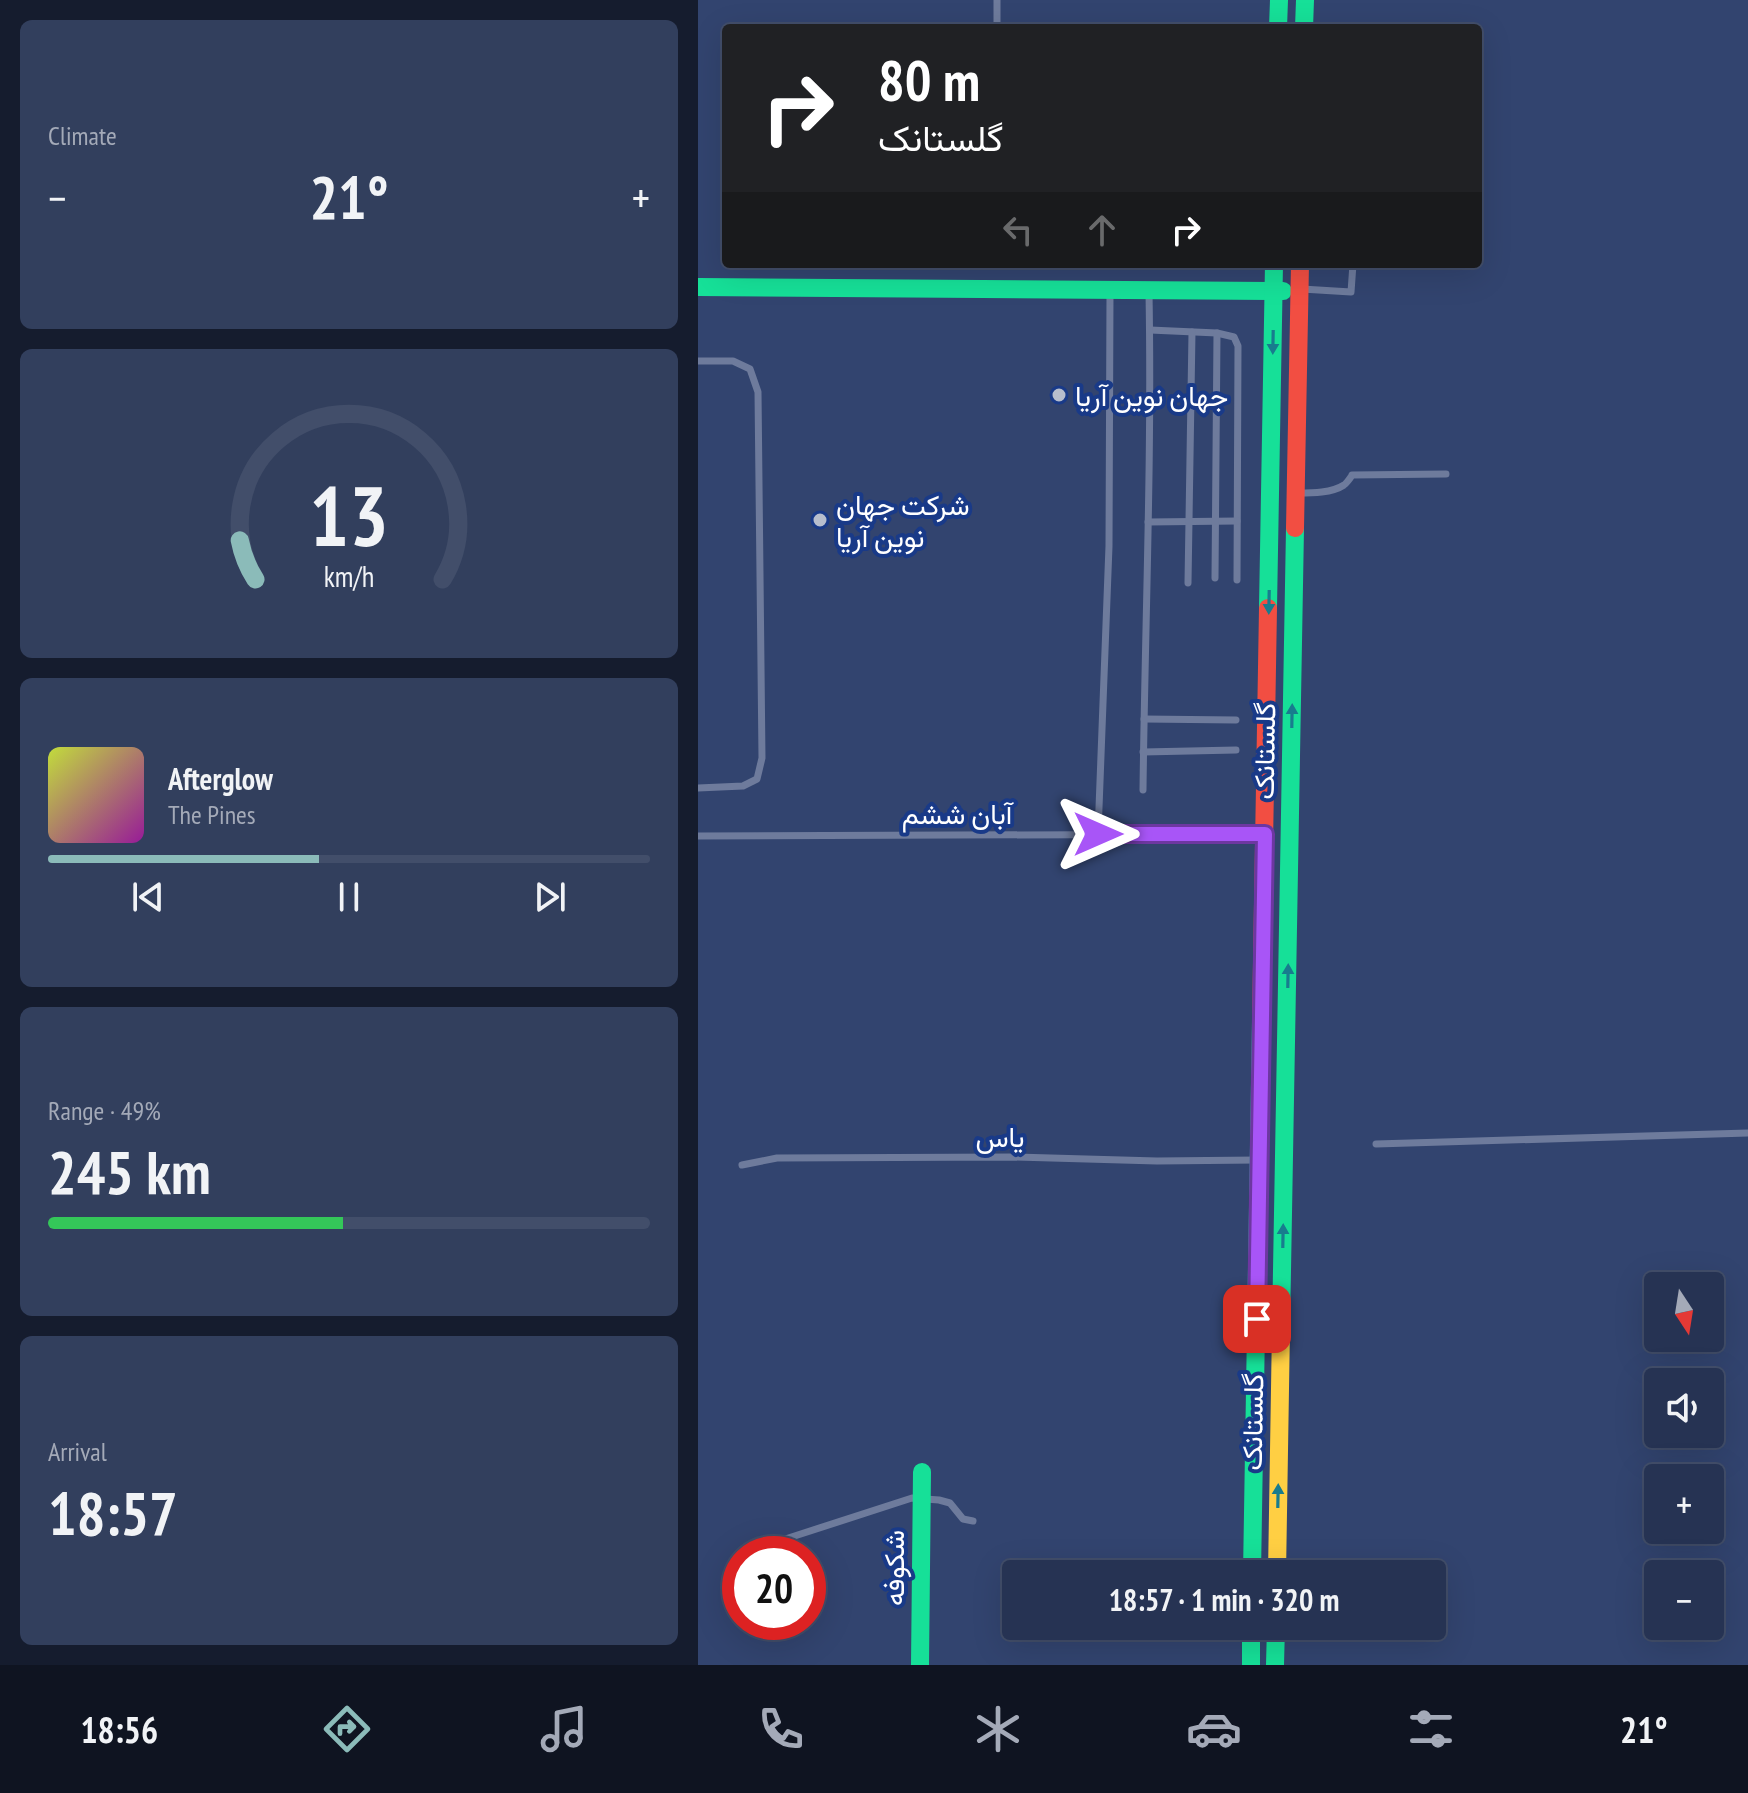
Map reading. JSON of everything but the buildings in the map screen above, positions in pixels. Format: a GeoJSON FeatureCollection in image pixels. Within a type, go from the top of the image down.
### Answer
{"type":"FeatureCollection","features":[{"type":"Feature","properties":{"kind":"street"},"geometry":{"type":"LineString","coordinates":[[1278,24],[1279,0]]}},
{"type":"Feature","properties":{"kind":"street"},"geometry":{"type":"LineString","coordinates":[[1304,24],[1305,0]]}},
{"type":"Feature","properties":{"kind":"street","name":"گلستانک"},"geometry":{"type":"LineString","coordinates":[[1252,1560],[1274,268]]}},
{"type":"Feature","properties":{"kind":"street","name":"گلستانک"},"geometry":{"type":"LineString","coordinates":[[1277,1560],[1300,268]]}},
{"type":"Feature","properties":{"kind":"street"},"geometry":{"type":"LineString","coordinates":[[698,287],[1274,292],[1300,289]]}},
{"type":"Feature","properties":{"kind":"street","name":"شکوفه"},"geometry":{"type":"LineString","coordinates":[[920,1665],[922,1472]]}},
{"type":"Feature","properties":{"kind":"street"},"geometry":{"type":"LineString","coordinates":[[1251,1640],[1251,1665]]}},
{"type":"Feature","properties":{"kind":"street"},"geometry":{"type":"LineString","coordinates":[[1275,1665],[1276,1640]]}},
{"type":"Feature","properties":{"kind":"lane"},"geometry":{"type":"LineString","coordinates":[[997,0],[997,24]]}},
{"type":"Feature","properties":{"kind":"lane"},"geometry":{"type":"LineString","coordinates":[[1300,289],[1351,292],[1353,268]]}},
{"type":"Feature","properties":{"kind":"lane"},"geometry":{"type":"LineString","coordinates":[[1098,834],[1109,546],[1110,290]]}},
{"type":"Feature","properties":{"kind":"lane"},"geometry":{"type":"LineString","coordinates":[[1143,790],[1149,291]]}},
{"type":"Feature","properties":{"kind":"lane"},"geometry":{"type":"LineString","coordinates":[[1150,330],[1217,333],[1234,337],[1238,346],[1237,580]]}},
{"type":"Feature","properties":{"kind":"lane"},"geometry":{"type":"LineString","coordinates":[[1188,583],[1192,332]]}},
{"type":"Feature","properties":{"kind":"lane"},"geometry":{"type":"LineString","coordinates":[[1215,578],[1217,333]]}},
{"type":"Feature","properties":{"kind":"lane"},"geometry":{"type":"LineString","coordinates":[[698,361],[733,361],[750,369],[758,392],[762,758],[757,779],[743,786],[698,788]]}},
{"type":"Feature","properties":{"kind":"lane"},"geometry":{"type":"LineString","coordinates":[[1296,493],[1329,491],[1344,485],[1352,475],[1446,474]]}},
{"type":"Feature","properties":{"kind":"lane"},"geometry":{"type":"LineString","coordinates":[[1148,522],[1237,521]]}},
{"type":"Feature","properties":{"kind":"lane"},"geometry":{"type":"LineString","coordinates":[[1144,719],[1236,720]]}},
{"type":"Feature","properties":{"kind":"lane"},"geometry":{"type":"LineString","coordinates":[[1143,752],[1236,750]]}},
{"type":"Feature","properties":{"kind":"lane","name":"آبان ششم"},"geometry":{"type":"LineString","coordinates":[[698,836],[1265,834]]}},
{"type":"Feature","properties":{"kind":"lane"},"geometry":{"type":"LineString","coordinates":[[1376,1144],[1748,1133]]}},
{"type":"Feature","properties":{"kind":"lane","name":"یاس"},"geometry":{"type":"LineString","coordinates":[[742,1165],[777,1158],[1259,1160]]}},
{"type":"Feature","properties":{"kind":"lane"},"geometry":{"type":"LineString","coordinates":[[795,1536],[912,1498],[950,1503],[963,1519],[973,1521]]}},
{"type":"Feature","properties":{"kind":"traffic: fast"},"geometry":{"type":"LineString","coordinates":[[1278,24],[1279,0]]}},
{"type":"Feature","properties":{"kind":"traffic: fast"},"geometry":{"type":"LineString","coordinates":[[1304,24],[1305,0]]}},
{"type":"Feature","properties":{"kind":"traffic: fast"},"geometry":{"type":"LineString","coordinates":[[1268,608],[1274,268]]}},
{"type":"Feature","properties":{"kind":"traffic: fast"},"geometry":{"type":"LineString","coordinates":[[698,287],[1283,291]]}},
{"type":"Feature","properties":{"kind":"traffic: fast"},"geometry":{"type":"LineString","coordinates":[[1281,1327],[1295,528]]}},
{"type":"Feature","properties":{"kind":"traffic: fast"},"geometry":{"type":"LineString","coordinates":[[1252,1560],[1261,1022]]}},
{"type":"Feature","properties":{"kind":"traffic: fast"},"geometry":{"type":"LineString","coordinates":[[920,1665],[922,1472]]}},
{"type":"Feature","properties":{"kind":"traffic: fast"},"geometry":{"type":"LineString","coordinates":[[1251,1640],[1251,1665]]}},
{"type":"Feature","properties":{"kind":"traffic: fast"},"geometry":{"type":"LineString","coordinates":[[1275,1665],[1276,1640]]}},
{"type":"Feature","properties":{"kind":"traffic: slow"},"geometry":{"type":"LineString","coordinates":[[1277,1560],[1281,1327]]}},
{"type":"Feature","properties":{"kind":"traffic: jam"},"geometry":{"type":"LineString","coordinates":[[1295,528],[1300,268]]}},
{"type":"Feature","properties":{"kind":"traffic: jam"},"geometry":{"type":"LineString","coordinates":[[1261,1022],[1268,608]]}},
{"type":"Feature","properties":{"kind":"place","name":"جهان نوین آریا"},"geometry":{"type":"Point","coordinates":[1059,395]}},
{"type":"Feature","properties":{"kind":"place","name":"شرکت جهان نوین آریا"},"geometry":{"type":"Point","coordinates":[820,520]}},
{"type":"Feature","properties":{"kind":"route"},"geometry":{"type":"LineString","coordinates":[[1098,834],[1265,834],[1257,1319]]}}]}
